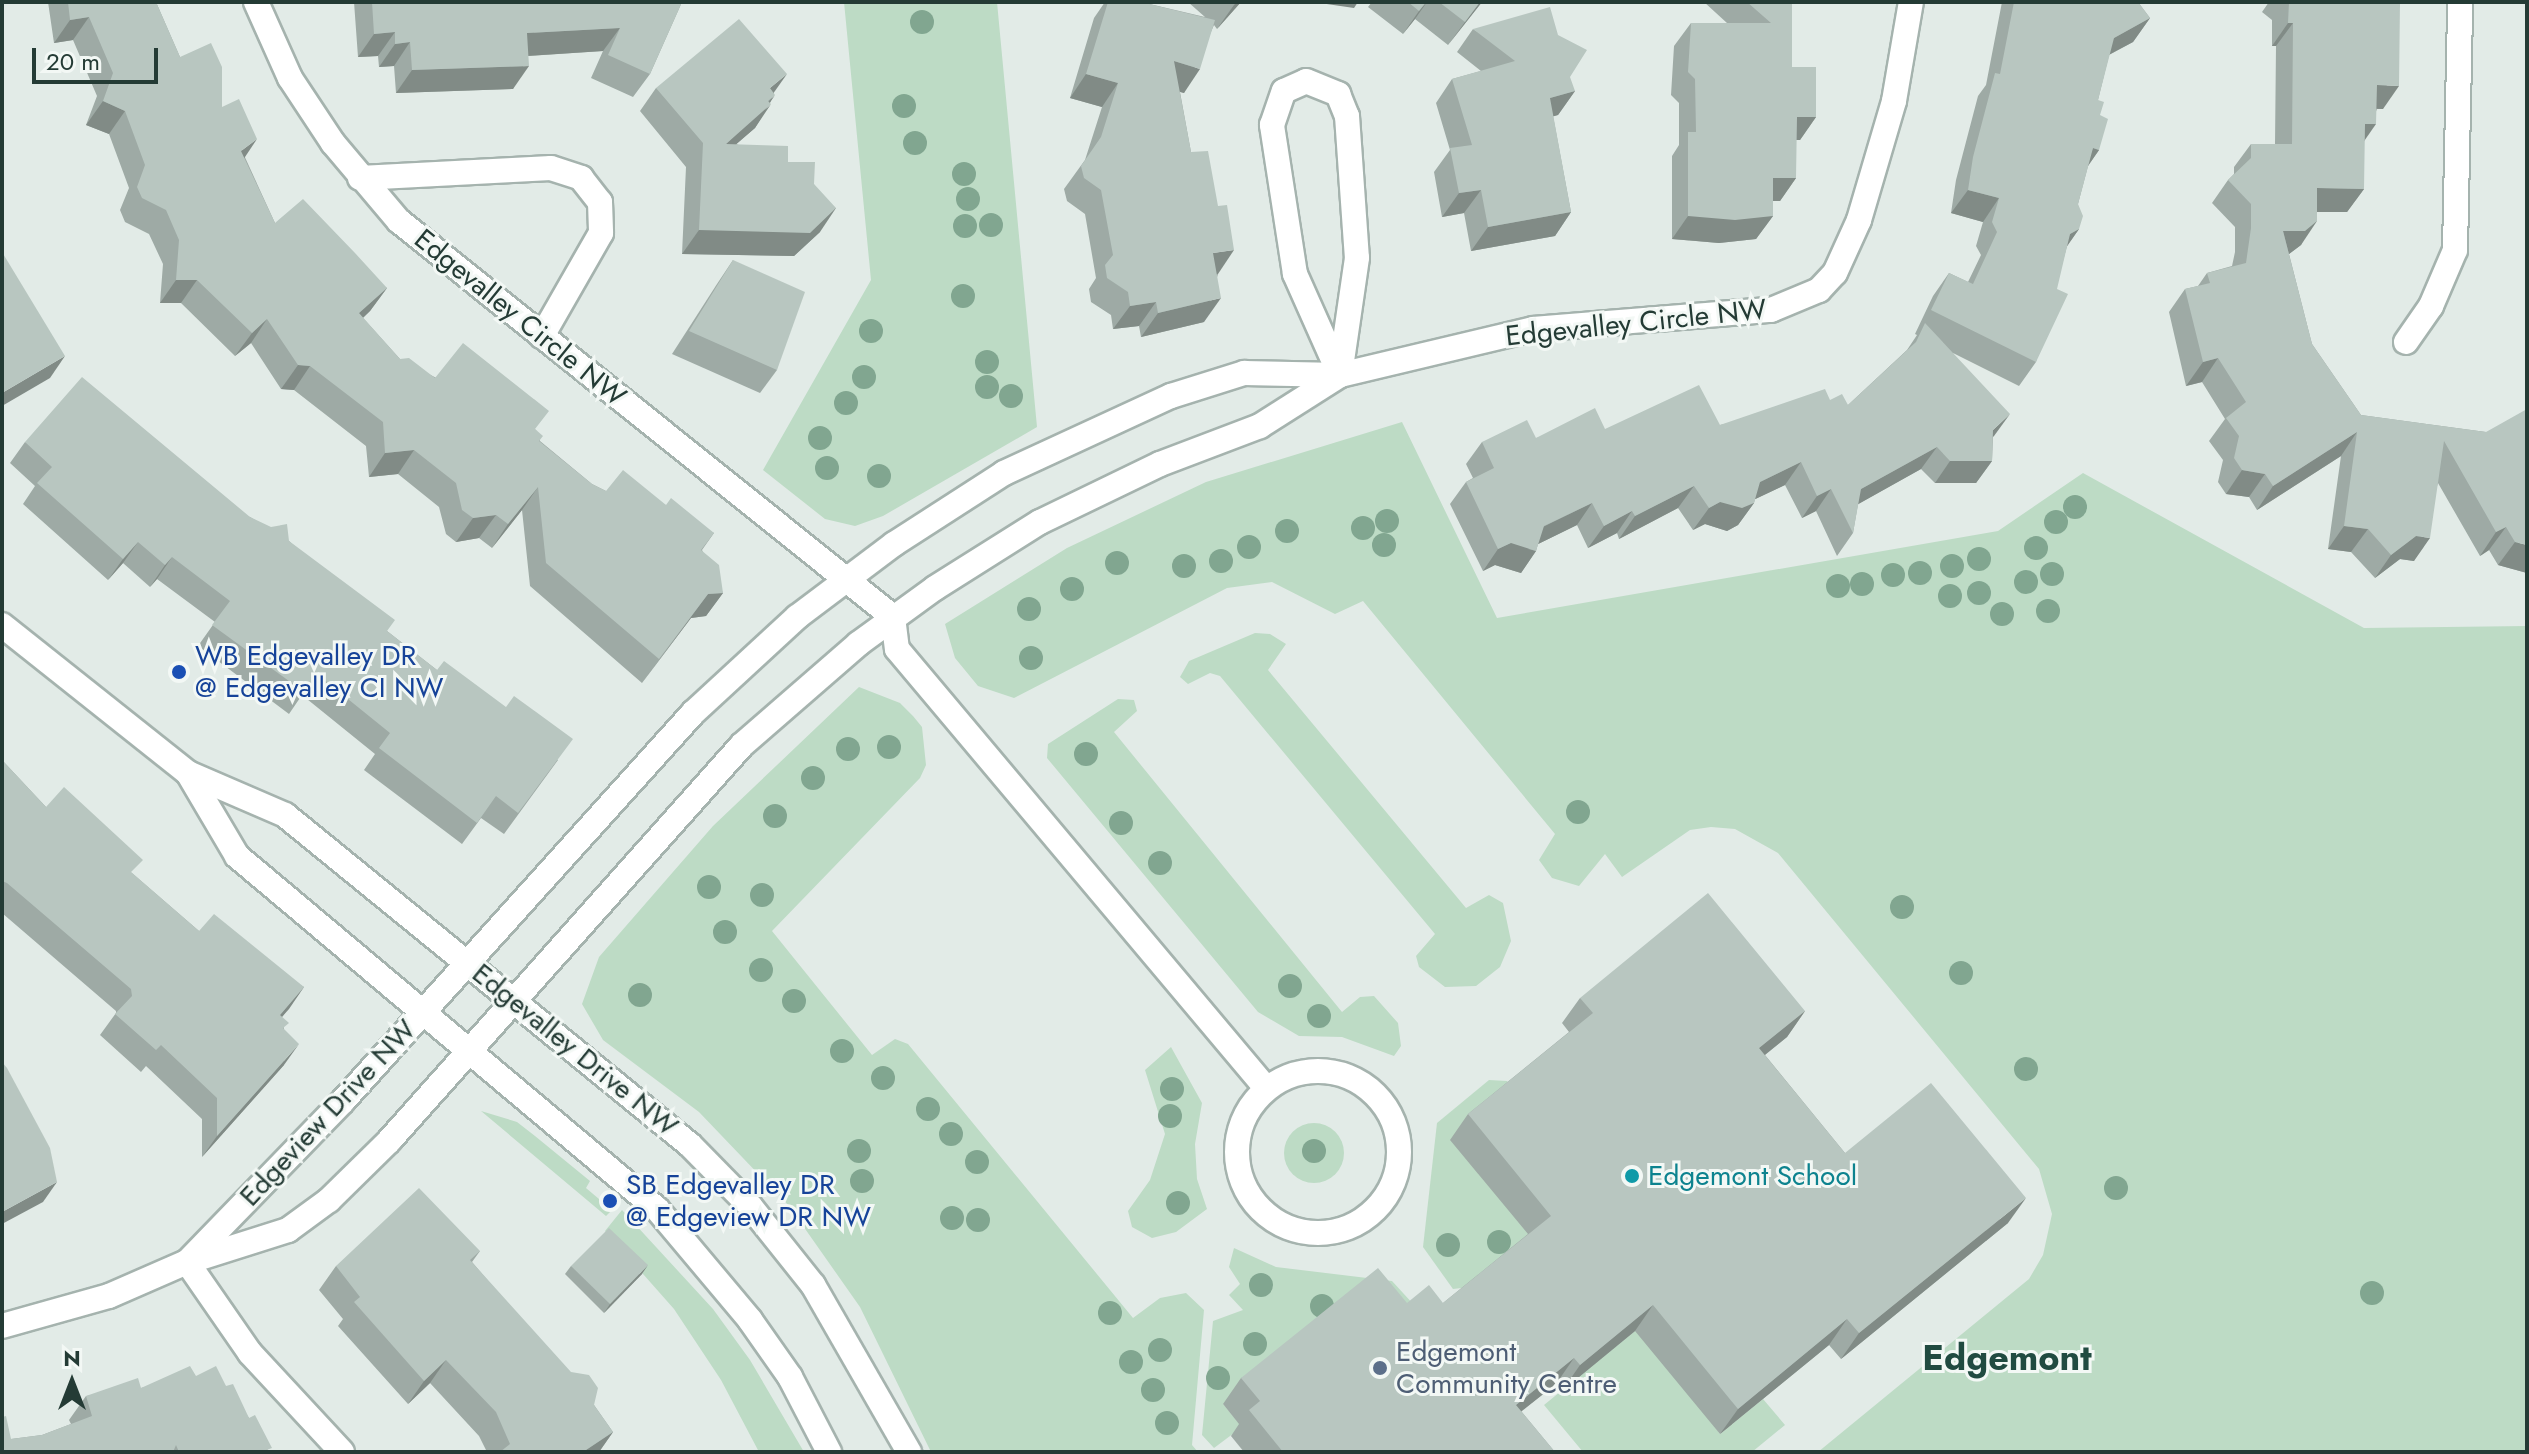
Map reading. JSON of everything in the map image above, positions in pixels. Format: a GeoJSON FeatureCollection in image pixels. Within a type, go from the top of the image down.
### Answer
{"type":"FeatureCollection","features":[{"type":"Feature","properties":{"kind":"street","name":"Edgevalley Circle NW"},"geometry":{"type":"LineString","coordinates":[[256,2],[290,78],[360,178],[399,221],[893,617]]}},
{"type":"Feature","properties":{"kind":"street","name":"Edgevalley Circle NW"},"geometry":{"type":"LineString","coordinates":[[468,962],[693,713],[797,617],[846,579],[1004,473],[1171,396],[1244,373],[1340,375],[1533,329],[1771,310],[1819,290],[1835,273],[1859,220],[1894,101],[1911,2]]}},
{"type":"Feature","properties":{"kind":"street"},"geometry":{"type":"LineString","coordinates":[[2406,342],[2431,306],[2455,250],[2460,2]]}},
{"type":"Feature","properties":{"kind":"street"},"geometry":{"type":"LineString","coordinates":[[1306,81],[1338,94],[1347,116],[1357,258],[1340,375],[1295,274],[1272,125],[1284,91],[1306,81]]}},
{"type":"Feature","properties":{"kind":"street"},"geometry":{"type":"LineString","coordinates":[[360,178],[551,168],[581,178],[600,202],[601,233],[542,336]]}},
{"type":"Feature","properties":{"kind":"street","name":"Edgevalley Circle NW"},"geometry":{"type":"LineString","coordinates":[[514,999],[742,745],[893,617],[1040,522],[1160,464],[1260,426],[1340,375]]}},
{"type":"Feature","properties":{"kind":"street"},"geometry":{"type":"LineString","coordinates":[[893,617],[897,649],[1266,1088]]}},
{"type":"Feature","properties":{"kind":"street","name":"Edgevalley Drive NW"},"geometry":{"type":"LineString","coordinates":[[2,625],[188,773],[285,815],[645,1104],[750,1206],[813,1285],[909,1452]]}},
{"type":"Feature","properties":{"kind":"street","name":"Edgevalley Drive NW"},"geometry":{"type":"LineString","coordinates":[[188,773],[237,856],[657,1209],[750,1320],[790,1377],[829,1452]]}},
{"type":"Feature","properties":{"kind":"street","name":"Edgeview Drive NW"},"geometry":{"type":"LineString","coordinates":[[187,1262],[468,962]]}},
{"type":"Feature","properties":{"kind":"street","name":"Edgeview Drive NW"},"geometry":{"type":"LineString","coordinates":[[2,1326],[109,1296],[187,1262],[288,1230],[329,1200],[514,999]]}},
{"type":"Feature","properties":{"kind":"street"},"geometry":{"type":"LineString","coordinates":[[1331,1071],[1372,1090],[1387,1109],[1397,1130],[1396,1177],[1368,1216],[1348,1227],[1313,1232],[1278,1223],[1259,1209],[1238,1170],[1236,1147],[1240,1125],[1266,1088],[1285,1076],[1331,1071]]}},
{"type":"Feature","properties":{"kind":"street"},"geometry":{"type":"LineString","coordinates":[[187,1262],[250,1353],[342,1452]]}},
{"type":"Feature","properties":{"kind":"green space"},"geometry":{"type":"Polygon","coordinates":[[[844,2],[997,2],[1037,427],[883,516],[855,526],[825,519],[763,470],[871,280],[844,2]]]}},
{"type":"Feature","properties":{"kind":"green space"},"geometry":{"type":"Polygon","coordinates":[[[1402,422],[1497,618],[1998,531],[2083,473],[2364,628],[2527,626],[2527,1452],[1818,1452],[2029,1279],[2043,1255],[2052,1214],[2039,1169],[1778,853],[1735,829],[1711,827],[1690,830],[1622,877],[1605,854],[1579,886],[1552,878],[1539,860],[1555,834],[1363,601],[1335,614],[1272,582],[1227,588],[1014,698],[978,686],[955,658],[945,624],[1067,548],[1206,482],[1402,422]]]}},
{"type":"Feature","properties":{"kind":"green space"},"geometry":{"type":"Polygon","coordinates":[[[1255,633],[1270,634],[1286,644],[1268,670],[1466,908],[1489,895],[1503,903],[1511,941],[1500,967],[1476,986],[1445,987],[1419,967],[1416,956],[1435,934],[1220,676],[1210,673],[1188,684],[1180,677],[1189,661],[1255,633]]]}},
{"type":"Feature","properties":{"kind":"green space"},"geometry":{"type":"Polygon","coordinates":[[[859,687],[900,703],[913,716],[922,727],[926,765],[920,778],[772,931],[872,1055],[895,1039],[908,1044],[1133,1318],[1160,1298],[1186,1293],[1204,1310],[1192,1445],[1198,1452],[931,1452],[860,1307],[789,1206],[699,1112],[603,1040],[582,1004],[599,957],[713,826],[859,687]]]}},
{"type":"Feature","properties":{"kind":"green space"},"geometry":{"type":"Polygon","coordinates":[[[1118,699],[1134,700],[1137,711],[1114,732],[1342,1012],[1360,997],[1374,996],[1398,1023],[1401,1046],[1394,1056],[1342,1037],[1299,1036],[1258,1012],[1047,758],[1048,744],[1118,699]]]}},
{"type":"Feature","properties":{"kind":"green space"},"geometry":{"type":"Polygon","coordinates":[[[1171,1047],[1202,1103],[1195,1144],[1197,1179],[1207,1209],[1176,1232],[1152,1238],[1132,1227],[1128,1211],[1150,1180],[1165,1134],[1145,1070],[1171,1047]]]}},
{"type":"Feature","properties":{"kind":"green space"},"geometry":{"type":"Polygon","coordinates":[[[1489,1080],[1507,1081],[1513,1089],[1551,1226],[1470,1287],[1453,1289],[1423,1247],[1437,1123],[1489,1080]]]}},
{"type":"Feature","properties":{"kind":"green space"},"geometry":{"type":"Polygon","coordinates":[[[481,1111],[517,1122],[590,1181],[586,1188],[612,1210],[606,1216],[481,1111]]]}},
{"type":"Feature","properties":{"kind":"green space"},"geometry":{"type":"Polygon","coordinates":[[[1314,1123],[1326,1125],[1335,1132],[1342,1141],[1342,1165],[1335,1174],[1326,1181],[1314,1183],[1302,1181],[1293,1174],[1286,1165],[1284,1153],[1286,1141],[1293,1132],[1302,1125],[1314,1123]]]}},
{"type":"Feature","properties":{"kind":"green space"},"geometry":{"type":"Polygon","coordinates":[[[622,1210],[713,1309],[750,1360],[804,1452],[759,1452],[721,1380],[674,1309],[605,1231],[622,1210]]]}},
{"type":"Feature","properties":{"kind":"green space"},"geometry":{"type":"Polygon","coordinates":[[[1234,1248],[1276,1267],[1392,1281],[1449,1343],[1223,1404],[1242,1427],[1214,1448],[1202,1435],[1213,1321],[1243,1310],[1229,1295],[1240,1284],[1229,1267],[1234,1248]]]}},
{"type":"Feature","properties":{"kind":"green space"},"geometry":{"type":"Polygon","coordinates":[[[1641,1326],[1720,1434],[1763,1399],[1785,1425],[1752,1452],[1583,1452],[1544,1405],[1641,1326]]]}},
{"type":"Feature","properties":{"kind":"building"},"geometry":{"type":"Polygon","coordinates":[[[68,2],[156,2],[180,57],[211,43],[222,67],[222,107],[239,99],[257,139],[241,151],[275,223],[303,199],[355,253],[387,288],[359,313],[400,359],[409,358],[435,378],[463,343],[549,411],[535,429],[543,436],[539,441],[592,484],[606,491],[623,470],[666,505],[671,498],[714,533],[701,550],[719,565],[723,593],[708,594],[659,659],[546,563],[538,487],[508,524],[496,515],[473,518],[462,510],[456,483],[414,450],[385,453],[383,422],[310,366],[298,365],[267,319],[252,333],[197,280],[176,280],[179,240],[166,210],[142,198],[137,187],[145,165],[125,111],[103,101],[113,73],[89,17],[70,20],[68,2]]]}},
{"type":"Feature","properties":{"kind":"building"},"geometry":{"type":"Polygon","coordinates":[[[372,2],[682,2],[650,74],[608,55],[620,28],[527,33],[529,66],[412,70],[410,42],[395,44],[395,32],[374,34],[372,2]]]}},
{"type":"Feature","properties":{"kind":"building"},"geometry":{"type":"Polygon","coordinates":[[[1108,2],[1141,2],[1215,20],[1200,69],[1174,61],[1191,152],[1208,151],[1218,206],[1227,205],[1234,250],[1213,253],[1221,298],[1158,313],[1156,302],[1130,306],[1128,292],[1107,278],[1105,265],[1113,255],[1101,190],[1084,178],[1081,166],[1101,137],[1118,83],[1086,74],[1108,2]]]}},
{"type":"Feature","properties":{"kind":"building"},"geometry":{"type":"Polygon","coordinates":[[[1408,2],[1426,2],[1419,11],[1408,2]]]}},
{"type":"Feature","properties":{"kind":"building"},"geometry":{"type":"Polygon","coordinates":[[[1439,2],[1480,2],[1465,22],[1439,2]]]}},
{"type":"Feature","properties":{"kind":"building"},"geometry":{"type":"Polygon","coordinates":[[[1747,2],[1792,2],[1792,67],[1816,67],[1816,117],[1797,117],[1796,178],[1773,178],[1773,216],[1735,220],[1688,216],[1688,132],[1696,132],[1695,79],[1688,72],[1691,23],[1771,23],[1747,2]]]}},
{"type":"Feature","properties":{"kind":"building"},"geometry":{"type":"Polygon","coordinates":[[[2014,2],[2138,2],[2150,18],[2114,38],[2098,100],[2104,102],[2100,115],[2108,119],[2099,150],[2093,148],[2078,204],[2083,216],[2079,229],[2070,234],[2057,289],[2068,294],[2036,362],[1931,310],[1949,273],[1973,284],[1997,232],[1992,222],[1999,198],[1968,190],[1973,157],[1995,73],[2000,74],[2014,2]]]}},
{"type":"Feature","properties":{"kind":"building"},"geometry":{"type":"Polygon","coordinates":[[[2289,2],[2400,2],[2399,86],[2377,85],[2376,124],[2365,124],[2364,189],[2317,188],[2317,221],[2305,231],[2283,231],[2312,344],[2361,415],[2486,432],[2527,409],[2527,545],[2515,542],[2506,527],[2496,532],[2444,441],[2430,538],[2416,536],[2391,555],[2368,529],[2344,526],[2357,432],[2273,486],[2265,474],[2242,470],[2234,458],[2239,436],[2226,418],[2246,402],[2218,358],[2203,362],[2185,289],[2210,283],[2207,273],[2246,263],[2251,204],[2228,180],[2251,158],[2251,144],[2292,144],[2293,23],[2288,23],[2289,2]]]}},
{"type":"Feature","properties":{"kind":"building"},"geometry":{"type":"Polygon","coordinates":[[[1550,7],[1558,35],[1587,50],[1570,77],[1575,91],[1550,98],[1571,212],[1488,227],[1481,190],[1459,193],[1450,148],[1472,145],[1452,79],[1515,61],[1473,29],[1550,7]]]}},
{"type":"Feature","properties":{"kind":"building"},"geometry":{"type":"Polygon","coordinates":[[[739,19],[787,74],[770,88],[775,95],[768,101],[771,104],[726,144],[788,146],[788,162],[815,162],[814,184],[836,208],[810,233],[699,230],[703,143],[656,88],[739,19]]]}},
{"type":"Feature","properties":{"kind":"building"},"geometry":{"type":"Polygon","coordinates":[[[2,252],[65,356],[2,393],[2,252]]]}},
{"type":"Feature","properties":{"kind":"building"},"geometry":{"type":"Polygon","coordinates":[[[733,260],[805,292],[777,370],[689,331],[733,260]]]}},
{"type":"Feature","properties":{"kind":"building"},"geometry":{"type":"Polygon","coordinates":[[[1925,323],[2010,414],[1993,430],[1992,461],[1950,461],[1937,447],[1861,489],[1853,533],[1831,489],[1817,496],[1801,462],[1760,482],[1754,503],[1742,508],[1720,502],[1709,508],[1694,486],[1635,516],[1632,511],[1604,526],[1592,503],[1544,526],[1536,551],[1511,543],[1498,549],[1466,482],[1494,468],[1482,442],[1527,420],[1536,438],[1595,408],[1605,429],[1699,385],[1720,425],[1825,389],[1830,400],[1842,394],[1848,405],[1916,342],[1925,323]]]}},
{"type":"Feature","properties":{"kind":"building"},"geometry":{"type":"Polygon","coordinates":[[[82,377],[250,517],[271,527],[287,524],[289,541],[395,620],[387,631],[437,670],[444,661],[506,707],[514,696],[573,739],[518,813],[496,796],[477,823],[379,748],[390,733],[317,674],[304,692],[212,625],[230,601],[172,557],[165,565],[138,542],[123,559],[37,483],[52,467],[25,442],[82,377]]]}},
{"type":"Feature","properties":{"kind":"building"},"geometry":{"type":"Polygon","coordinates":[[[2,760],[46,807],[64,787],[143,860],[131,872],[199,931],[214,914],[304,987],[280,1015],[289,1023],[283,1028],[299,1044],[217,1136],[217,1098],[161,1045],[156,1050],[115,1014],[132,996],[131,989],[2,881],[2,760]]]}},
{"type":"Feature","properties":{"kind":"building","name":"Edgemont School"},"geometry":{"type":"Polygon","coordinates":[[[1708,893],[1805,1011],[1759,1048],[1845,1153],[1931,1083],[2026,1198],[1859,1333],[1847,1319],[1738,1409],[1653,1305],[1580,1365],[1574,1358],[1516,1405],[1555,1452],[1283,1452],[1249,1410],[1260,1401],[1241,1378],[1378,1268],[1407,1303],[1429,1285],[1443,1303],[1551,1216],[1468,1114],[1593,1013],[1580,998],[1708,893]]]}},
{"type":"Feature","properties":{"kind":"building"},"geometry":{"type":"Polygon","coordinates":[[[2,1062],[50,1148],[57,1182],[2,1212],[2,1062]]]}},
{"type":"Feature","properties":{"kind":"building"},"geometry":{"type":"Polygon","coordinates":[[[419,1188],[480,1251],[470,1260],[571,1372],[589,1375],[598,1388],[594,1405],[613,1432],[583,1452],[500,1452],[510,1444],[496,1412],[446,1360],[424,1381],[354,1302],[360,1297],[336,1266],[419,1188]]]}},
{"type":"Feature","properties":{"kind":"building"},"geometry":{"type":"Polygon","coordinates":[[[609,1228],[648,1265],[610,1304],[571,1266],[609,1228]]]}},
{"type":"Feature","properties":{"kind":"building"},"geometry":{"type":"Polygon","coordinates":[[[190,1366],[196,1376],[216,1366],[226,1386],[233,1384],[249,1418],[255,1415],[272,1448],[261,1452],[179,1452],[176,1445],[173,1452],[2,1452],[2,1417],[6,1416],[11,1439],[42,1435],[92,1416],[86,1396],[138,1378],[141,1388],[190,1366]]]}},
{"type":"Feature","properties":{"kind":"place","name":"WB Edgevalley DR @ Edgevalley CI NW"},"geometry":{"type":"Point","coordinates":[179,672]}},
{"type":"Feature","properties":{"kind":"place","name":"Edgemont School"},"geometry":{"type":"Point","coordinates":[1632,1176]}},
{"type":"Feature","properties":{"kind":"place","name":"SB Edgevalley DR @ Edgeview DR NW"},"geometry":{"type":"Point","coordinates":[610,1201]}},
{"type":"Feature","properties":{"kind":"place","name":"Edgemont Community Centre"},"geometry":{"type":"Point","coordinates":[1380,1368]}},
{"type":"Feature","properties":{"kind":"district","name":"Edgemont"},"geometry":{"type":"Point","coordinates":[2007,1358]}}]}
